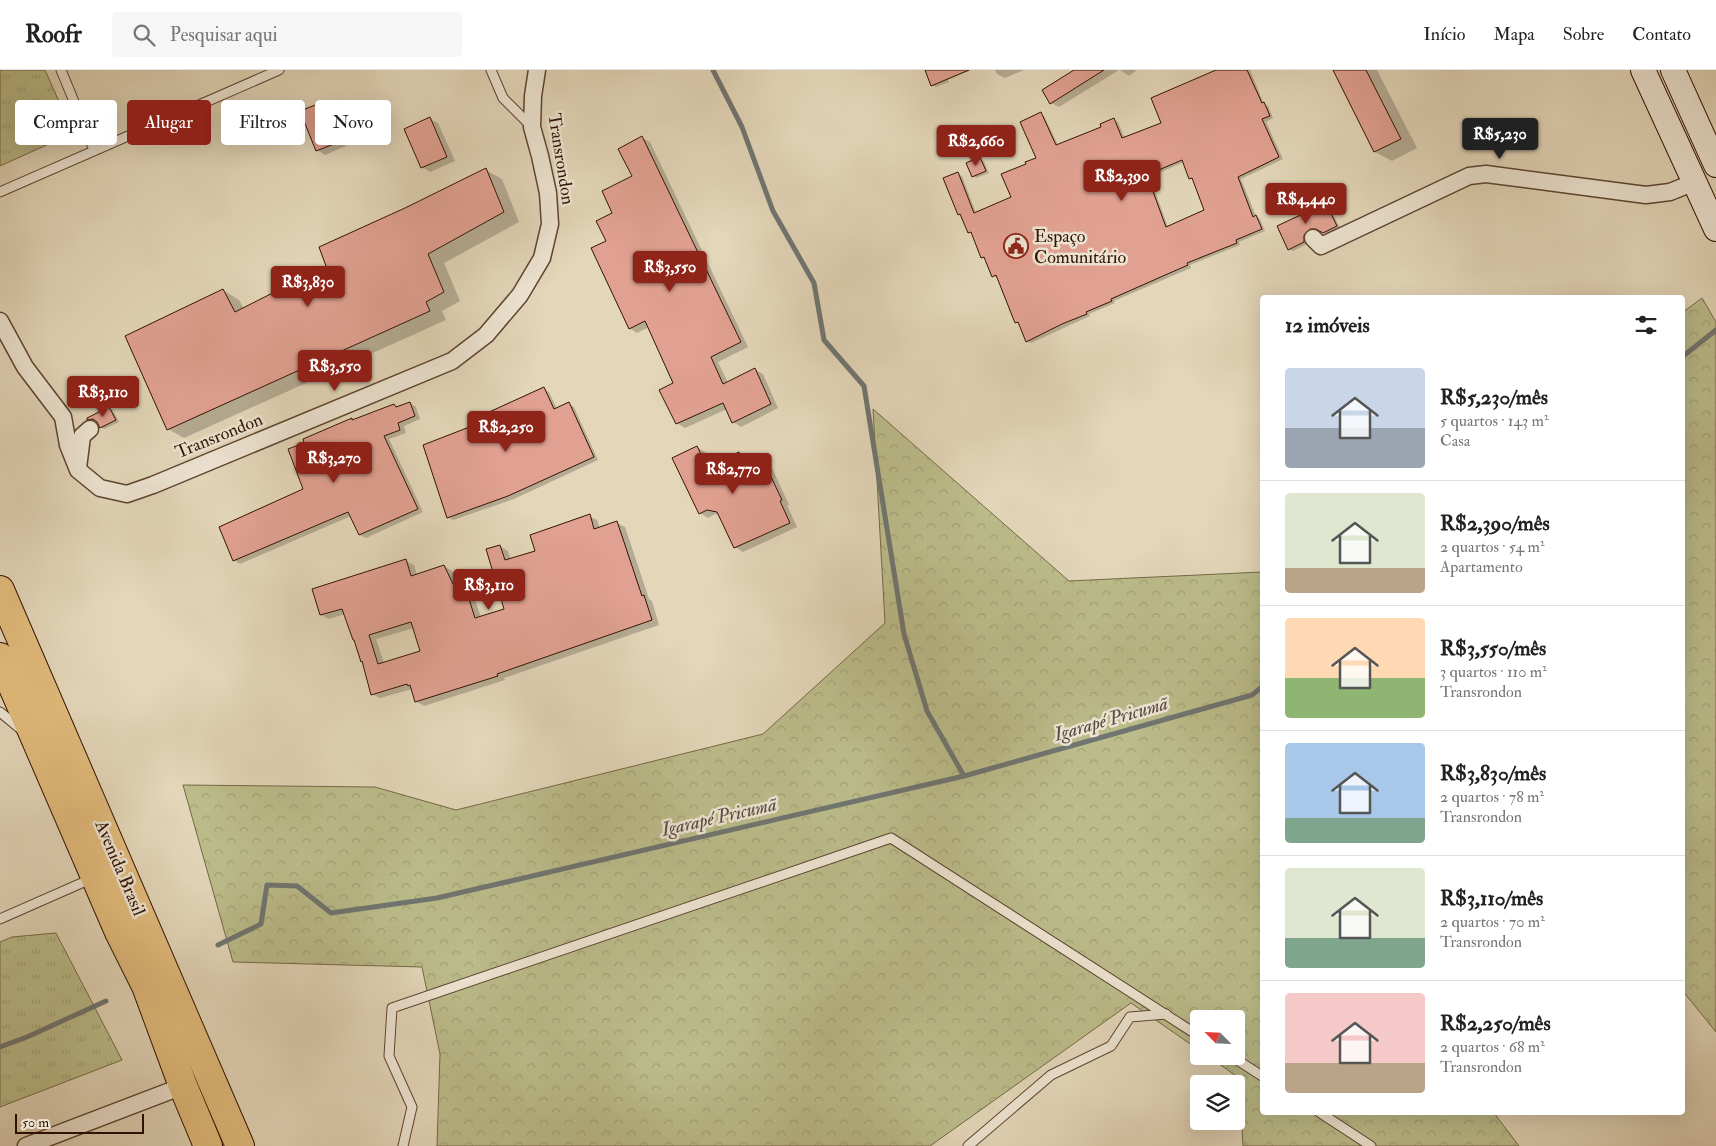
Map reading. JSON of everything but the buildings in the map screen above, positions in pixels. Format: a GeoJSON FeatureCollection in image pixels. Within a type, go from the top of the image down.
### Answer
{"type":"FeatureCollection","features":[{"type":"Feature","properties":{"kind":"highway","name":"Avenida Brasil"},"geometry":{"type":"LineString","coordinates":[[0,590],[240,1146]]}},
{"type":"Feature","properties":{"kind":"highway","name":"Avenida Brasil"},"geometry":{"type":"LineString","coordinates":[[0,657],[119,932],[146,986],[183,1086],[208,1146]]}},
{"type":"Feature","properties":{"kind":"street","name":"Transrondon"},"geometry":{"type":"LineString","coordinates":[[0,321],[25,367],[63,417],[68,445],[78,470],[100,488],[127,494],[153,485],[452,361],[486,335],[520,295],[542,258],[550,224],[549,200],[532,127],[533,96],[537,70]]}},
{"type":"Feature","properties":{"kind":"street"},"geometry":{"type":"LineString","coordinates":[[1643,70],[1716,229]]}},
{"type":"Feature","properties":{"kind":"street"},"geometry":{"type":"LineString","coordinates":[[1673,70],[1716,164]]}},
{"type":"Feature","properties":{"kind":"street"},"geometry":{"type":"LineString","coordinates":[[1313,238],[1321,246],[1469,176],[1486,174],[1646,195],[1670,192],[1694,182]]}},
{"type":"Feature","properties":{"kind":"street"},"geometry":{"type":"LineString","coordinates":[[78,470],[82,436],[90,429]]}},
{"type":"Feature","properties":{"kind":"street"},"geometry":{"type":"LineString","coordinates":[[26,1146],[183,1086]]}},
{"type":"Feature","properties":{"kind":"lane"},"geometry":{"type":"LineString","coordinates":[[61,70],[94,150]]}},
{"type":"Feature","properties":{"kind":"lane"},"geometry":{"type":"LineString","coordinates":[[0,192],[259,74],[280,70]]}},
{"type":"Feature","properties":{"kind":"lane"},"geometry":{"type":"LineString","coordinates":[[491,70],[503,98],[532,127]]}},
{"type":"Feature","properties":{"kind":"lane"},"geometry":{"type":"LineString","coordinates":[[0,712],[38,744]]}},
{"type":"Feature","properties":{"kind":"lane"},"geometry":{"type":"LineString","coordinates":[[403,1146],[412,1107],[389,1056],[392,1008],[891,838],[1190,1030]]}},
{"type":"Feature","properties":{"kind":"lane"},"geometry":{"type":"LineString","coordinates":[[0,919],[95,876]]}},
{"type":"Feature","properties":{"kind":"lane"},"geometry":{"type":"LineString","coordinates":[[968,1146],[1052,1075],[1111,1046],[1130,1017],[1166,1014]]}},
{"type":"Feature","properties":{"kind":"lane"},"geometry":{"type":"LineString","coordinates":[[1245,1065],[1260,1075]]}},
{"type":"Feature","properties":{"kind":"lane"},"geometry":{"type":"LineString","coordinates":[[1324,1115],[1371,1146]]}},
{"type":"Feature","properties":{"kind":"green space"},"geometry":{"type":"Polygon","coordinates":[[[0,70],[45,70],[58,100],[15,100],[15,145],[46,145],[0,166],[0,70]]]}},
{"type":"Feature","properties":{"kind":"green space"},"geometry":{"type":"Polygon","coordinates":[[[1702,298],[1716,322],[1716,1032],[1685,994],[1685,311],[1702,298]]]}},
{"type":"Feature","properties":{"kind":"green space"},"geometry":{"type":"Polygon","coordinates":[[[873,409],[1069,581],[1260,572],[1260,1115],[1496,1115],[1519,1146],[1243,1146],[1242,1130],[1245,1130],[1245,1075],[1235,1075],[1221,1065],[1245,1065],[1245,1010],[1190,1010],[1190,1044],[1131,1003],[930,1146],[437,1146],[440,1054],[422,967],[233,962],[183,785],[375,787],[456,810],[763,734],[885,623],[873,409]]]}},
{"type":"Feature","properties":{"kind":"green space"},"geometry":{"type":"Polygon","coordinates":[[[56,933],[122,1060],[0,1107],[0,942],[12,937],[56,933]]]}},
{"type":"Feature","properties":{"kind":"waterway"},"geometry":{"type":"LineString","coordinates":[[713,70],[742,127],[773,211],[814,283],[824,340],[864,386],[904,634],[927,711],[964,776]]}},
{"type":"Feature","properties":{"kind":"waterway","name":"Igarapé Pricumã"},"geometry":{"type":"LineString","coordinates":[[1685,355],[1716,330]]}},
{"type":"Feature","properties":{"kind":"waterway","name":"Igarapé Pricumã"},"geometry":{"type":"LineString","coordinates":[[218,945],[261,924],[267,885],[297,886],[331,913],[437,898],[964,776],[1252,695],[1260,689]]}},
{"type":"Feature","properties":{"kind":"waterway","name":"Igarapé Pricumã"},"geometry":{"type":"LineString","coordinates":[[0,1047],[27,1037],[106,1001]]}},
{"type":"Feature","properties":{"kind":"place","name":"Espaço Comunitário"},"geometry":{"type":"Point","coordinates":[1016,246]}}]}
